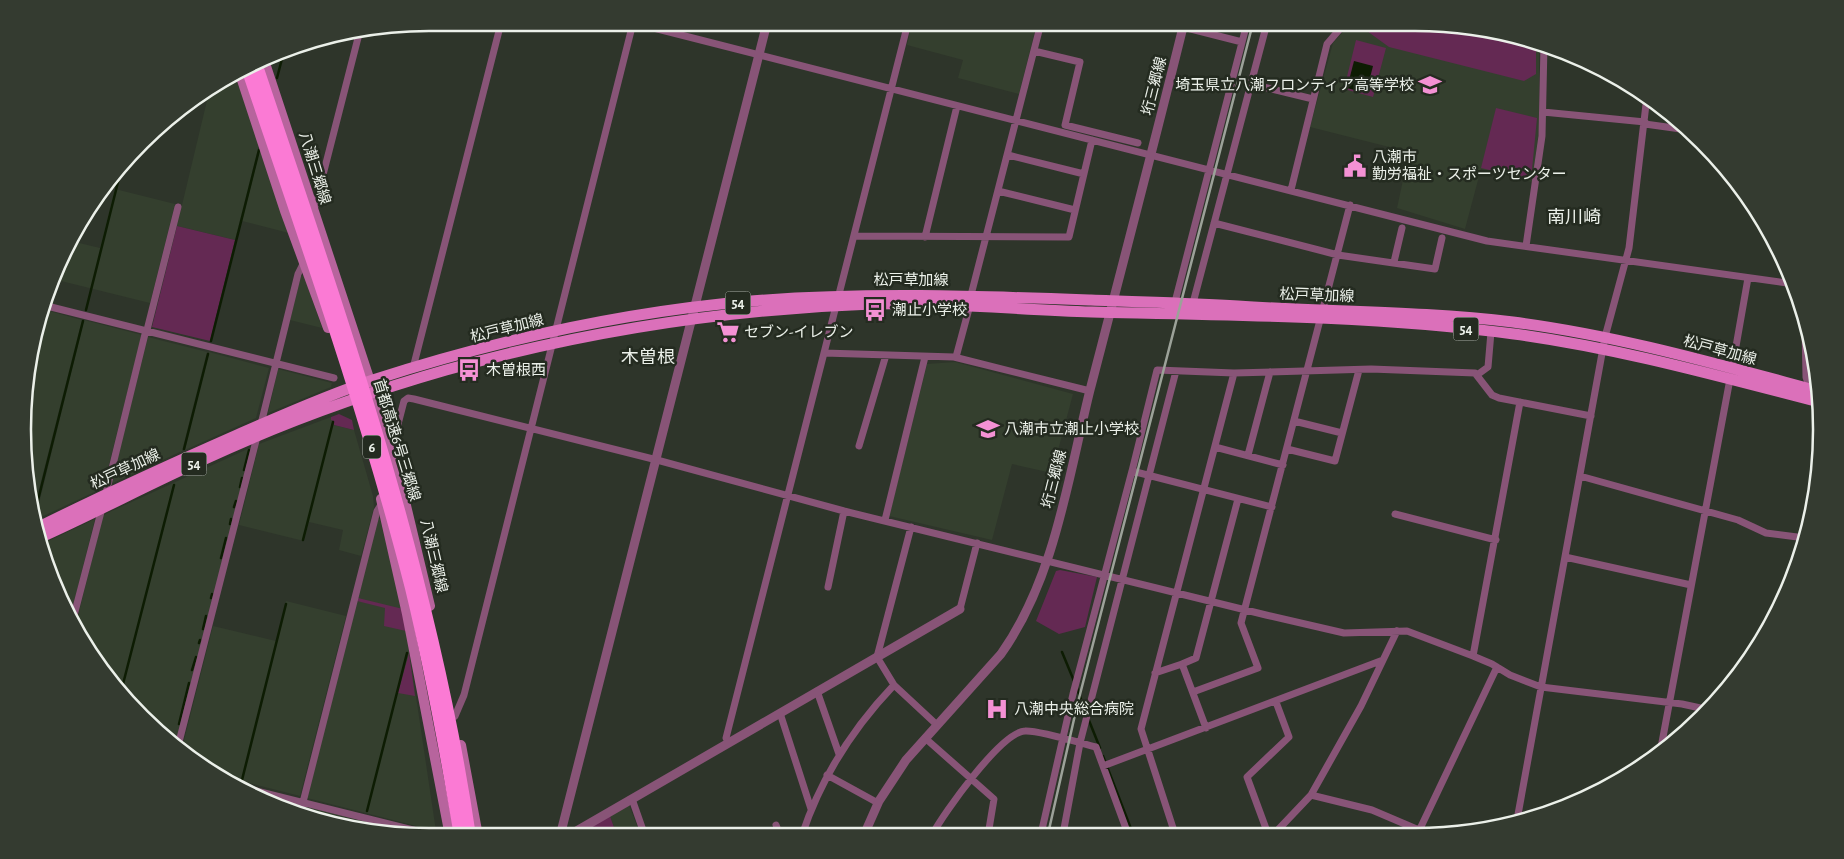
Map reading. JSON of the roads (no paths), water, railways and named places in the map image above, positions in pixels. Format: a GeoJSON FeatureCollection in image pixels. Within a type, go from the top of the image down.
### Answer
{"type":"FeatureCollection","features":[{"type":"Feature","properties":{"kind":"highway","name":"首都高速6号三郷線"},"geometry":{"type":"LineString","coordinates":[[258,70],[336,299],[399,506],[439,667],[469,828]]}},
{"type":"Feature","properties":{"kind":"highway","name":"首都高速6号三郷線"},"geometry":{"type":"LineString","coordinates":[[249,74],[336,333],[380,473],[411,590],[429,669],[459,828]]}},
{"type":"Feature","properties":{"kind":"main road","name":"八潮三郷線"},"geometry":{"type":"LineString","coordinates":[[266,67],[370,381]]}},
{"type":"Feature","properties":{"kind":"main road"},"geometry":{"type":"LineString","coordinates":[[241,79],[285,211],[303,258],[353,387],[364,397]]}},
{"type":"Feature","properties":{"kind":"main road"},"geometry":{"type":"LineString","coordinates":[[337,282],[331,295],[333,308],[355,374],[353,387]]}},
{"type":"Feature","properties":{"kind":"main road","name":"松戸草加線"},"geometry":{"type":"LineString","coordinates":[[43,525],[261,424],[353,387],[413,368],[553,338],[694,313],[740,312],[838,301],[970,300],[1322,316],[1422,313],[1524,323],[1811,395]]}},
{"type":"Feature","properties":{"kind":"main road","name":"松戸草加線"},"geometry":{"type":"LineString","coordinates":[[1112,306],[1175,302],[1193,303],[1604,343]]}},
{"type":"Feature","properties":{"kind":"main road","name":"松戸草加線"},"geometry":{"type":"LineString","coordinates":[[46,535],[207,458],[258,436],[364,397],[553,338]]}},
{"type":"Feature","properties":{"kind":"main road"},"geometry":{"type":"LineString","coordinates":[[370,381],[363,393],[382,503],[448,828]]}},
{"type":"Feature","properties":{"kind":"main road","name":"八潮三郷線"},"geometry":{"type":"LineString","coordinates":[[364,397],[391,451],[403,493],[455,716],[476,828]]}},
{"type":"Feature","properties":{"kind":"main road"},"geometry":{"type":"LineString","coordinates":[[438,773],[444,753],[446,734],[455,716]]}},
{"type":"Feature","properties":{"kind":"street"},"geometry":{"type":"LineString","coordinates":[[413,368],[499,31]]}},
{"type":"Feature","properties":{"kind":"street"},"geometry":{"type":"LineString","coordinates":[[455,716],[464,695],[632,31]]}},
{"type":"Feature","properties":{"kind":"street"},"geometry":{"type":"LineString","coordinates":[[668,31],[1487,241],[1784,283]]}},
{"type":"Feature","properties":{"kind":"street"},"geometry":{"type":"LineString","coordinates":[[562,828],[765,31]]}},
{"type":"Feature","properties":{"kind":"street"},"geometry":{"type":"LineString","coordinates":[[729,743],[726,738],[906,31]]}},
{"type":"Feature","properties":{"kind":"street"},"geometry":{"type":"LineString","coordinates":[[956,357],[1039,31]]}},
{"type":"Feature","properties":{"kind":"street","name":"垳三郷線"},"geometry":{"type":"LineString","coordinates":[[867,828],[878,803],[892,780],[925,738],[986,671],[1012,637],[1035,591],[1046,561],[1182,31]]}},
{"type":"Feature","properties":{"kind":"street"},"geometry":{"type":"LineString","coordinates":[[1204,31],[1242,42]]}},
{"type":"Feature","properties":{"kind":"street"},"geometry":{"type":"LineString","coordinates":[[1175,302],[1245,31]]}},
{"type":"Feature","properties":{"kind":"street"},"geometry":{"type":"LineString","coordinates":[[1193,303],[1265,31]]}},
{"type":"Feature","properties":{"kind":"street"},"geometry":{"type":"LineString","coordinates":[[1291,190],[1327,44],[1338,31]]}},
{"type":"Feature","properties":{"kind":"street"},"geometry":{"type":"LineString","coordinates":[[313,212],[358,38]]}},
{"type":"Feature","properties":{"kind":"street"},"geometry":{"type":"LineString","coordinates":[[1034,50],[1080,62],[1062,133]]}},
{"type":"Feature","properties":{"kind":"street"},"geometry":{"type":"LineString","coordinates":[[1526,246],[1542,136],[1544,52]]}},
{"type":"Feature","properties":{"kind":"street"},"geometry":{"type":"LineString","coordinates":[[1251,84],[1313,100]]}},
{"type":"Feature","properties":{"kind":"street"},"geometry":{"type":"LineString","coordinates":[[925,237],[957,106]]}},
{"type":"Feature","properties":{"kind":"street"},"geometry":{"type":"LineString","coordinates":[[1518,814],[1604,343],[1627,260],[1646,106]]}},
{"type":"Feature","properties":{"kind":"street"},"geometry":{"type":"LineString","coordinates":[[1544,112],[1674,128]]}},
{"type":"Feature","properties":{"kind":"street"},"geometry":{"type":"LineString","coordinates":[[1065,124],[1138,143]]}},
{"type":"Feature","properties":{"kind":"street"},"geometry":{"type":"LineString","coordinates":[[854,236],[1069,237],[1092,140]]}},
{"type":"Feature","properties":{"kind":"street"},"geometry":{"type":"LineString","coordinates":[[1008,155],[1084,174]]}},
{"type":"Feature","properties":{"kind":"street"},"geometry":{"type":"LineString","coordinates":[[998,191],[1076,210]]}},
{"type":"Feature","properties":{"kind":"street"},"geometry":{"type":"LineString","coordinates":[[1193,692],[1258,668],[1241,623],[1350,205]]}},
{"type":"Feature","properties":{"kind":"street"},"geometry":{"type":"LineString","coordinates":[[75,611],[178,207]]}},
{"type":"Feature","properties":{"kind":"street"},"geometry":{"type":"LineString","coordinates":[[1214,223],[1338,255],[1435,269],[1442,238]]}},
{"type":"Feature","properties":{"kind":"street"},"geometry":{"type":"LineString","coordinates":[[1394,262],[1402,228]]}},
{"type":"Feature","properties":{"kind":"street"},"geometry":{"type":"LineString","coordinates":[[261,424],[303,258],[325,247]]}},
{"type":"Feature","properties":{"kind":"street"},"geometry":{"type":"LineString","coordinates":[[1662,741],[1748,278]]}},
{"type":"Feature","properties":{"kind":"street"},"geometry":{"type":"LineString","coordinates":[[50,307],[334,378]]}},
{"type":"Feature","properties":{"kind":"street"},"geometry":{"type":"LineString","coordinates":[[1477,375],[1488,367],[1492,332]]}},
{"type":"Feature","properties":{"kind":"street"},"geometry":{"type":"LineString","coordinates":[[824,353],[956,357],[1090,391]]}},
{"type":"Feature","properties":{"kind":"street"},"geometry":{"type":"LineString","coordinates":[[859,446],[886,355]]}},
{"type":"Feature","properties":{"kind":"street"},"geometry":{"type":"LineString","coordinates":[[885,520],[925,357]]}},
{"type":"Feature","properties":{"kind":"street"},"geometry":{"type":"LineString","coordinates":[[1806,358],[1809,377]]}},
{"type":"Feature","properties":{"kind":"street"},"geometry":{"type":"LineString","coordinates":[[1042,828],[1073,694],[1157,370],[1234,373],[1359,370],[1475,373],[1492,395],[1592,416]]}},
{"type":"Feature","properties":{"kind":"street"},"geometry":{"type":"LineString","coordinates":[[1287,449],[1335,461],[1359,370]]}},
{"type":"Feature","properties":{"kind":"street"},"geometry":{"type":"LineString","coordinates":[[1064,828],[1080,743],[1176,371]]}},
{"type":"Feature","properties":{"kind":"street"},"geometry":{"type":"LineString","coordinates":[[1248,455],[1270,372]]}},
{"type":"Feature","properties":{"kind":"street"},"geometry":{"type":"LineString","coordinates":[[1173,828],[1141,729],[1234,373]]}},
{"type":"Feature","properties":{"kind":"street"},"geometry":{"type":"LineString","coordinates":[[391,451],[404,401],[408,398],[657,460],[844,511],[1344,633],[1407,631],[1473,656],[1510,675],[1541,687],[1669,702],[1699,708]]}},
{"type":"Feature","properties":{"kind":"street"},"geometry":{"type":"LineString","coordinates":[[1473,656],[1496,540],[1520,402]]}},
{"type":"Feature","properties":{"kind":"street"},"geometry":{"type":"LineString","coordinates":[[1294,420],[1342,433]]}},
{"type":"Feature","properties":{"kind":"street"},"geometry":{"type":"LineString","coordinates":[[180,739],[258,436]]}},
{"type":"Feature","properties":{"kind":"street"},"geometry":{"type":"LineString","coordinates":[[1215,447],[1282,464]]}},
{"type":"Feature","properties":{"kind":"street"},"geometry":{"type":"LineString","coordinates":[[1132,471],[1272,507]]}},
{"type":"Feature","properties":{"kind":"street"},"geometry":{"type":"LineString","coordinates":[[1580,476],[1705,510],[1747,523],[1766,533],[1798,537]]}},
{"type":"Feature","properties":{"kind":"street"},"geometry":{"type":"LineString","coordinates":[[302,807],[377,511],[382,503],[403,493]]}},
{"type":"Feature","properties":{"kind":"street"},"geometry":{"type":"LineString","coordinates":[[1155,673],[1196,658],[1238,498]]}},
{"type":"Feature","properties":{"kind":"street"},"geometry":{"type":"LineString","coordinates":[[828,587],[844,511]]}},
{"type":"Feature","properties":{"kind":"street"},"geometry":{"type":"LineString","coordinates":[[1395,514],[1496,540]]}},
{"type":"Feature","properties":{"kind":"street"},"geometry":{"type":"LineString","coordinates":[[911,527],[878,657],[894,685],[937,725]]}},
{"type":"Feature","properties":{"kind":"street"},"geometry":{"type":"LineString","coordinates":[[582,828],[960,609],[977,543]]}},
{"type":"Feature","properties":{"kind":"street"},"geometry":{"type":"LineString","coordinates":[[1565,557],[1691,585]]}},
{"type":"Feature","properties":{"kind":"street"},"geometry":{"type":"LineString","coordinates":[[1280,828],[1312,795],[1361,706],[1396,631]]}},
{"type":"Feature","properties":{"kind":"street"},"geometry":{"type":"LineString","coordinates":[[1103,766],[1383,660]]}},
{"type":"Feature","properties":{"kind":"street"},"geometry":{"type":"LineString","coordinates":[[1182,664],[1206,728]]}},
{"type":"Feature","properties":{"kind":"street"},"geometry":{"type":"LineString","coordinates":[[1423,828],[1497,667]]}},
{"type":"Feature","properties":{"kind":"street"},"geometry":{"type":"LineString","coordinates":[[804,828],[811,809],[839,754],[874,706],[894,685]]}},
{"type":"Feature","properties":{"kind":"street"},"geometry":{"type":"LineString","coordinates":[[817,691],[839,754]]}},
{"type":"Feature","properties":{"kind":"street"},"geometry":{"type":"LineString","coordinates":[[1266,828],[1247,777],[1289,737],[1276,702]]}},
{"type":"Feature","properties":{"kind":"street"},"geometry":{"type":"LineString","coordinates":[[780,713],[811,809]]}},
{"type":"Feature","properties":{"kind":"street"},"geometry":{"type":"LineString","coordinates":[[936,828],[946,810],[1010,736],[1025,731],[1096,747],[1126,828]]}},
{"type":"Feature","properties":{"kind":"street"},"geometry":{"type":"LineString","coordinates":[[925,738],[994,799],[989,828]]}},
{"type":"Feature","properties":{"kind":"street"},"geometry":{"type":"LineString","coordinates":[[827,775],[878,803]]}},
{"type":"Feature","properties":{"kind":"street"},"geometry":{"type":"LineString","coordinates":[[270,794],[392,826]]}},
{"type":"Feature","properties":{"kind":"street"},"geometry":{"type":"LineString","coordinates":[[1312,795],[1372,810],[1412,828]]}},
{"type":"Feature","properties":{"kind":"street"},"geometry":{"type":"LineString","coordinates":[[632,799],[642,828]]}},
{"type":"Feature","properties":{"kind":"waterway"},"geometry":{"type":"LineString","coordinates":[[277,78],[282,60]]}},
{"type":"Feature","properties":{"kind":"waterway"},"geometry":{"type":"LineString","coordinates":[[211,341],[259,150]]}},
{"type":"Feature","properties":{"kind":"waterway"},"geometry":{"type":"LineString","coordinates":[[86,310],[118,182]]}},
{"type":"Feature","properties":{"kind":"waterway"},"geometry":{"type":"LineString","coordinates":[[38,500],[83,321]]}},
{"type":"Feature","properties":{"kind":"waterway"},"geometry":{"type":"LineString","coordinates":[[184,449],[208,354]]}},
{"type":"Feature","properties":{"kind":"waterway"},"geometry":{"type":"LineString","coordinates":[[303,540],[333,422]]}},
{"type":"Feature","properties":{"kind":"waterway"},"geometry":{"type":"LineString","coordinates":[[244,470],[249,450]]}},
{"type":"Feature","properties":{"kind":"waterway"},"geometry":{"type":"LineString","coordinates":[[240,487],[242,478]]}},
{"type":"Feature","properties":{"kind":"waterway"},"geometry":{"type":"LineString","coordinates":[[123,683],[174,485]]}},
{"type":"Feature","properties":{"kind":"waterway"},"geometry":{"type":"LineString","coordinates":[[234,507],[236,501]]}},
{"type":"Feature","properties":{"kind":"waterway"},"geometry":{"type":"LineString","coordinates":[[230,524],[231,519]]}},
{"type":"Feature","properties":{"kind":"waterway"},"geometry":{"type":"LineString","coordinates":[[221,558],[226,538]]}},
{"type":"Feature","properties":{"kind":"waterway"},"geometry":{"type":"LineString","coordinates":[[211,598],[212,594]]}},
{"type":"Feature","properties":{"kind":"waterway"},"geometry":{"type":"LineString","coordinates":[[242,780],[286,604]]}},
{"type":"Feature","properties":{"kind":"waterway"},"geometry":{"type":"LineString","coordinates":[[203,629],[206,616]]}},
{"type":"Feature","properties":{"kind":"waterway"},"geometry":{"type":"LineString","coordinates":[[1062,652],[1074,681]]}},
{"type":"Feature","properties":{"kind":"waterway"},"geometry":{"type":"LineString","coordinates":[[367,811],[407,653]]}},
{"type":"Feature","properties":{"kind":"waterway"},"geometry":{"type":"LineString","coordinates":[[192,670],[196,657]]}},
{"type":"Feature","properties":{"kind":"waterway"},"geometry":{"type":"LineString","coordinates":[[179,724],[189,683]]}},
{"type":"Feature","properties":{"kind":"waterway"},"geometry":{"type":"LineString","coordinates":[[1077,688],[1085,711]]}},
{"type":"Feature","properties":{"kind":"waterway"},"geometry":{"type":"LineString","coordinates":[[1088,718],[1100,748]]}},
{"type":"Feature","properties":{"kind":"waterway"},"geometry":{"type":"LineString","coordinates":[[1103,756],[1131,828]]}},
{"type":"Feature","properties":{"kind":"railway"},"geometry":{"type":"LineString","coordinates":[[1049,828],[1077,706],[1251,31]]}},
{"type":"Feature","properties":{"kind":"place","name":"埼玉県立八潮フロンティア高等学校"},"geometry":{"type":"Point","coordinates":[1430,85]}},
{"type":"Feature","properties":{"kind":"place","name":"八潮市 勤労福祉・スポーツセンター"},"geometry":{"type":"Point","coordinates":[1355,166]}},
{"type":"Feature","properties":{"kind":"place","name":"潮止小学校"},"geometry":{"type":"Point","coordinates":[875,310]}},
{"type":"Feature","properties":{"kind":"place","name":"セブン-イレブン"},"geometry":{"type":"Point","coordinates":[728,332]}},
{"type":"Feature","properties":{"kind":"place","name":"木曽根西"},"geometry":{"type":"Point","coordinates":[469,370]}},
{"type":"Feature","properties":{"kind":"place","name":"八潮市立潮止小学校"},"geometry":{"type":"Point","coordinates":[988,429]}},
{"type":"Feature","properties":{"kind":"place","name":"八潮中央総合病院"},"geometry":{"type":"Point","coordinates":[997,709]}},
{"type":"Feature","properties":{"kind":"district","name":"南川崎"},"geometry":{"type":"Point","coordinates":[1574,217]}},
{"type":"Feature","properties":{"kind":"district","name":"木曽根"},"geometry":{"type":"Point","coordinates":[648,357]}}]}
